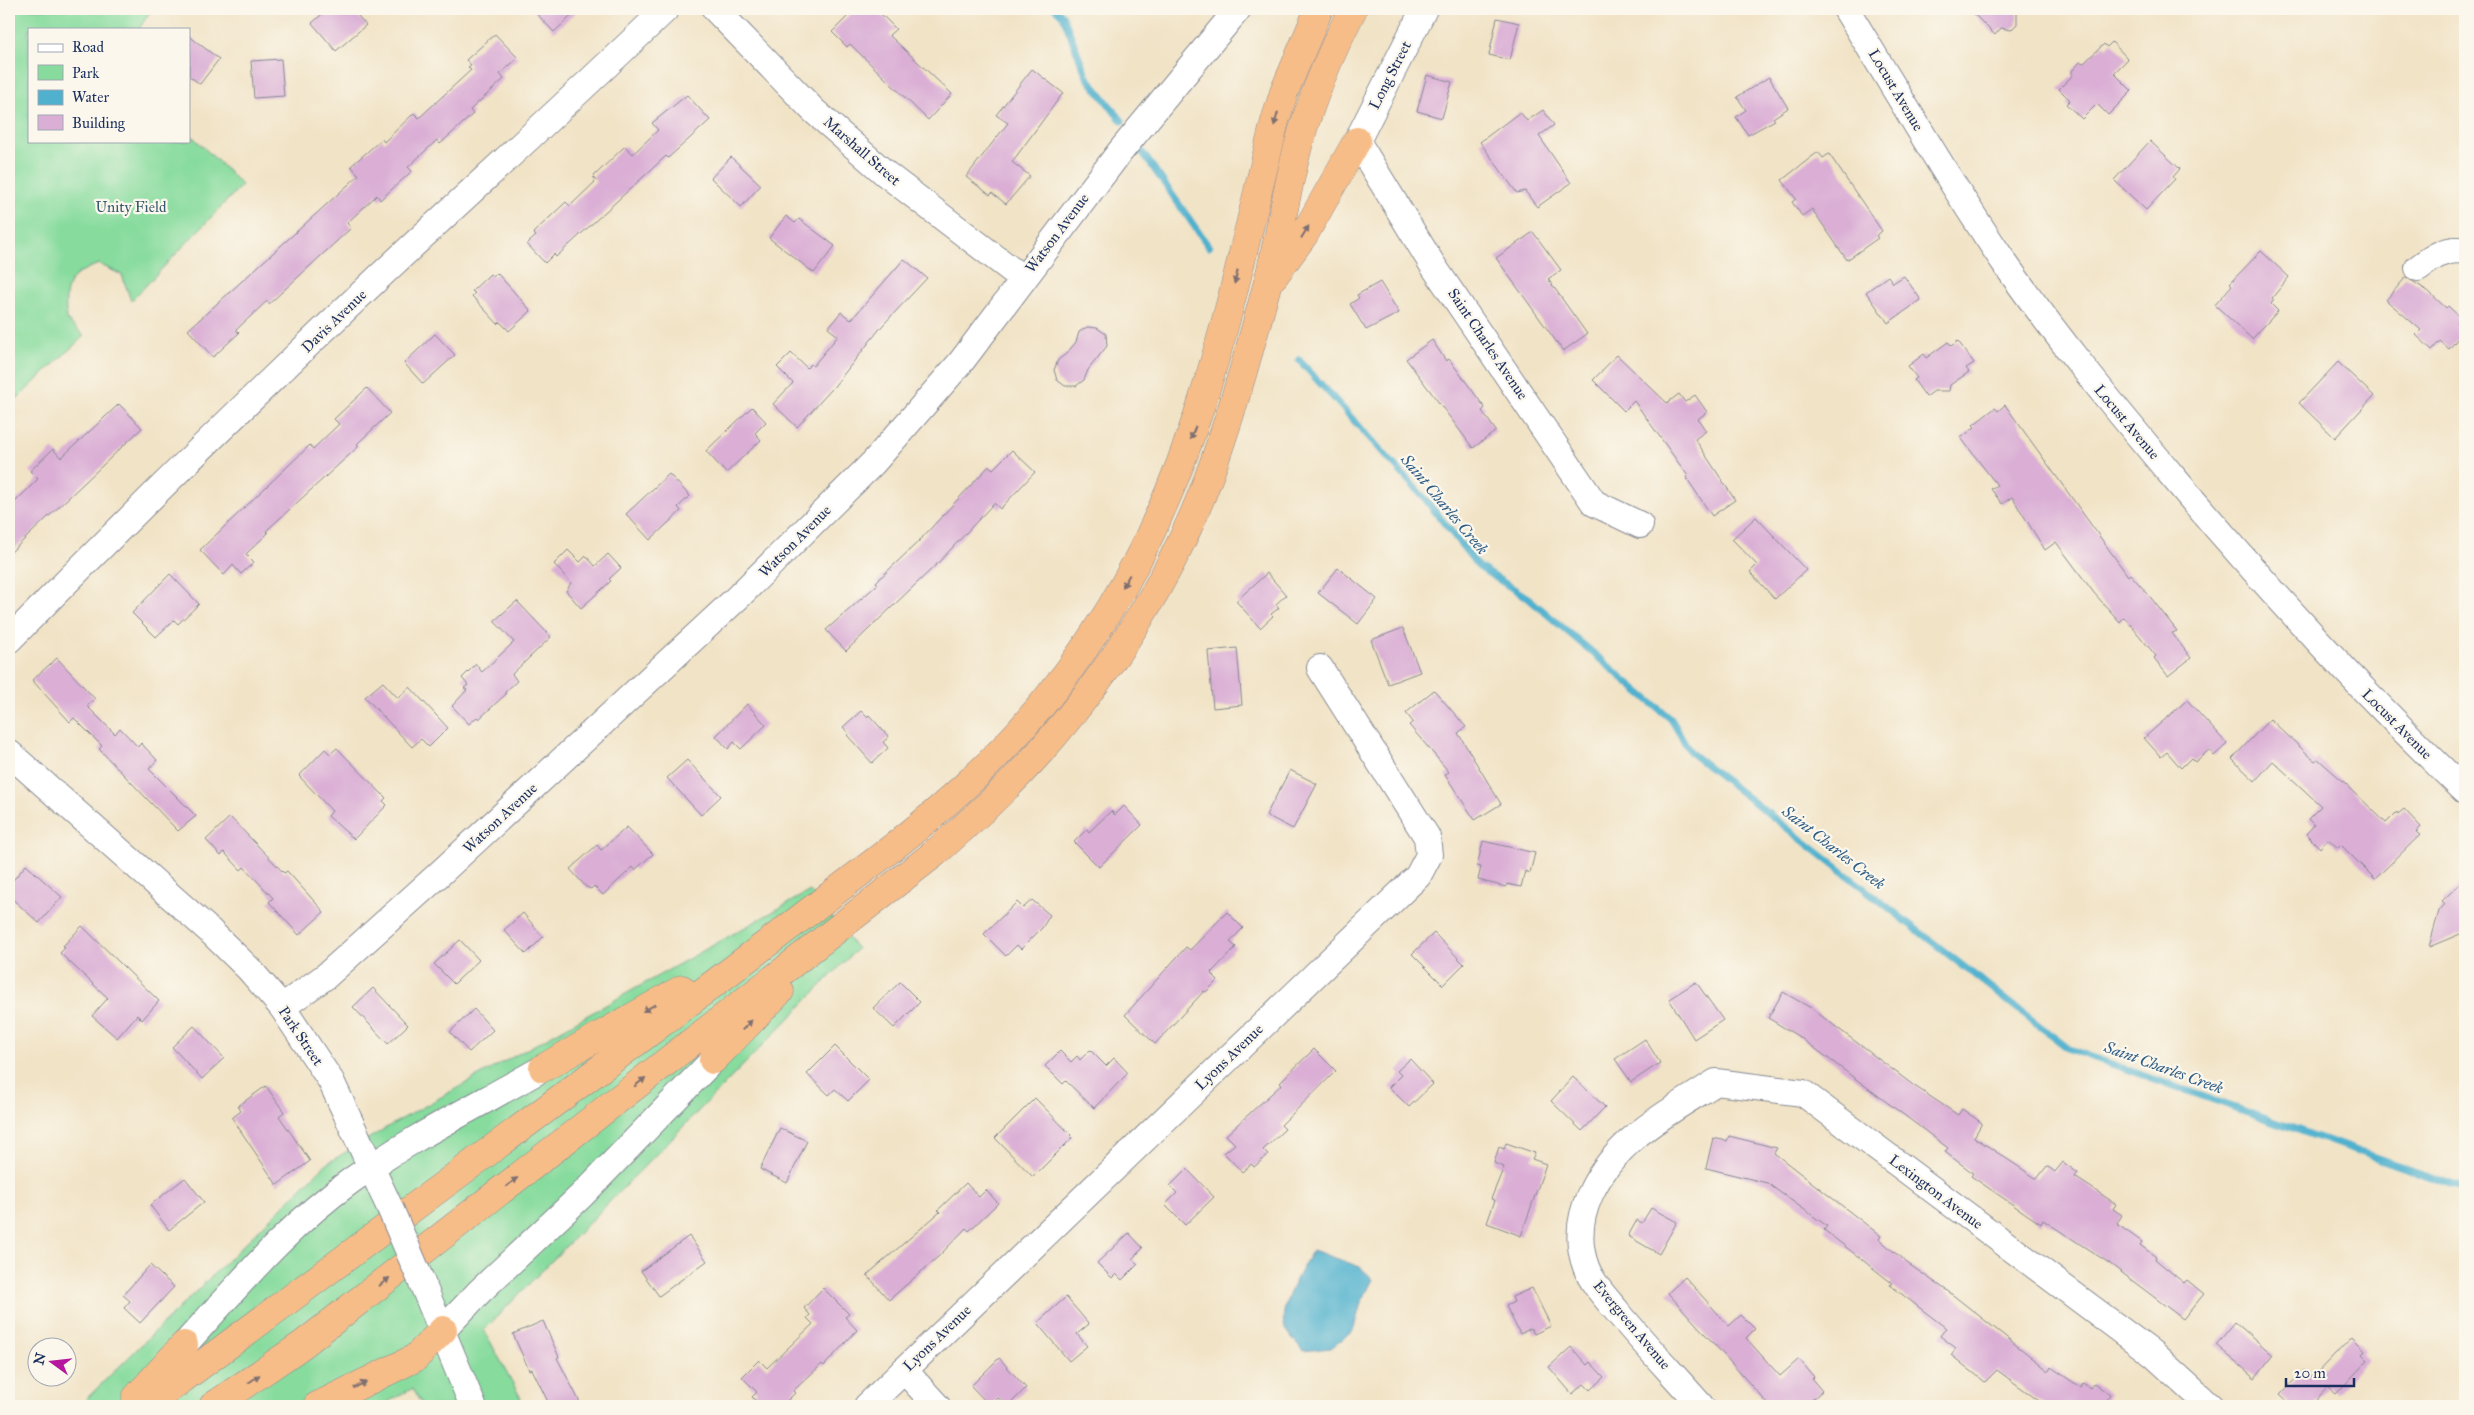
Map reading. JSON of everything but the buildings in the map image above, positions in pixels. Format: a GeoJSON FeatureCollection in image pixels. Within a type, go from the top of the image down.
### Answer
{"type":"FeatureCollection","features":[{"type":"Feature","properties":{"kind":"highway"},"geometry":{"type":"LineString","coordinates":[[146,1406],[783,932],[898,844],[964,788],[1039,708],[1080,654],[1110,608],[1143,550],[1172,489],[1196,426],[1284,92],[1303,9]]}},
{"type":"Feature","properties":{"kind":"highway"},"geometry":{"type":"LineString","coordinates":[[1284,92],[1319,9]]}},
{"type":"Feature","properties":{"kind":"highway"},"geometry":{"type":"LineString","coordinates":[[214,1406],[302,1345],[935,853],[989,805],[1045,746],[1086,697],[1118,651],[1147,604],[1180,544],[1207,480],[1232,409],[1267,286],[1299,143],[1318,86],[1353,9]]}},
{"type":"Feature","properties":{"kind":"highway"},"geometry":{"type":"LineString","coordinates":[[1267,286],[1304,235],[1334,185],[1357,141]]}},
{"type":"Feature","properties":{"kind":"highway"},"geometry":{"type":"LineString","coordinates":[[713,1060],[853,916]]}},
{"type":"Feature","properties":{"kind":"highway"},"geometry":{"type":"LineString","coordinates":[[543,1068],[783,932]]}},
{"type":"Feature","properties":{"kind":"highway"},"geometry":{"type":"LineString","coordinates":[[316,1406],[415,1358],[443,1330]]}},
{"type":"Feature","properties":{"kind":"highway"},"geometry":{"type":"LineString","coordinates":[[128,1406],[184,1345]]}},
{"type":"Feature","properties":{"kind":"street","name":"Davis Avenue"},"geometry":{"type":"LineString","coordinates":[[9,640],[100,547],[371,285],[564,107],[666,9]]}},
{"type":"Feature","properties":{"kind":"street","name":"Marshall Street"},"geometry":{"type":"LineString","coordinates":[[715,9],[814,110],[886,174],[1022,278]]}},
{"type":"Feature","properties":{"kind":"street","name":"Watson Avenue"},"geometry":{"type":"LineString","coordinates":[[282,1007],[326,976],[436,878],[737,598],[907,426],[961,362],[1022,278],[1119,153],[1238,9]]}},
{"type":"Feature","properties":{"kind":"street","name":"Long Street"},"geometry":{"type":"LineString","coordinates":[[1357,141],[1424,9]]}},
{"type":"Feature","properties":{"kind":"street","name":"Locust Avenue"},"geometry":{"type":"LineString","coordinates":[[1846,9],[1960,194],[2007,266],[2089,376],[2254,572],[2307,631],[2398,726],[2465,791]]}},
{"type":"Feature","properties":{"kind":"street","name":"Saint Charles Avenue"},"geometry":{"type":"LineString","coordinates":[[1357,141],[1432,264],[1594,503],[1640,526]]}},
{"type":"Feature","properties":{"kind":"street"},"geometry":{"type":"LineString","coordinates":[[2418,268],[2437,253],[2459,249],[2465,250]]}},
{"type":"Feature","properties":{"kind":"street","name":"Lyons Avenue"},"geometry":{"type":"LineString","coordinates":[[867,1406],[1418,876],[1429,855],[1427,837],[1320,668]]}},
{"type":"Feature","properties":{"kind":"street","name":"Park Street"},"geometry":{"type":"LineString","coordinates":[[9,753],[210,931],[249,969],[282,1007],[331,1081],[373,1167],[443,1330],[473,1406]]}},
{"type":"Feature","properties":{"kind":"street"},"geometry":{"type":"LineString","coordinates":[[443,1330],[480,1291],[581,1196],[713,1060]]}},
{"type":"Feature","properties":{"kind":"street"},"geometry":{"type":"LineString","coordinates":[[184,1345],[261,1259],[302,1220],[352,1180],[427,1132],[543,1068]]}},
{"type":"Feature","properties":{"kind":"street","name":"Lexington Avenue"},"geometry":{"type":"LineString","coordinates":[[1638,1134],[1716,1082],[1803,1092],[2153,1354],[2210,1406]]}},
{"type":"Feature","properties":{"kind":"street","name":"Evergreen Avenue"},"geometry":{"type":"LineString","coordinates":[[1638,1134],[1620,1152],[1594,1184],[1585,1205],[1581,1222],[1580,1245],[1586,1267],[1599,1290],[1701,1406]]}},
{"type":"Feature","properties":{"kind":"street"},"geometry":{"type":"LineString","coordinates":[[904,1370],[937,1406]]}},
{"type":"Feature","properties":{"kind":"green space","name":"Unity Field"},"geometry":{"type":"Polygon","coordinates":[[[9,9],[151,10],[140,28],[28,28],[28,142],[190,142],[190,134],[242,185],[131,301],[122,275],[99,264],[88,268],[73,278],[67,290],[66,319],[84,336],[9,406],[9,9]]]}},
{"type":"Feature","properties":{"kind":"green space"},"geometry":{"type":"Polygon","coordinates":[[[810,891],[857,949],[484,1330],[525,1406],[423,1406],[412,1389],[380,1406],[79,1406],[326,1164],[391,1125],[810,891]]]}},
{"type":"Feature","properties":{"kind":"water"},"geometry":{"type":"Polygon","coordinates":[[[1313,1250],[1360,1267],[1373,1279],[1361,1303],[1353,1331],[1331,1348],[1303,1351],[1285,1328],[1283,1317],[1288,1297],[1313,1250]]]}},
{"type":"Feature","properties":{"kind":"waterway","name":"Saint Charles Creek"},"geometry":{"type":"LineString","coordinates":[[1056,9],[1063,16],[1087,77],[1122,121]]}},
{"type":"Feature","properties":{"kind":"waterway","name":"Saint Charles Creek"},"geometry":{"type":"LineString","coordinates":[[1140,149],[1209,247]]}},
{"type":"Feature","properties":{"kind":"waterway","name":"Saint Charles Creek"},"geometry":{"type":"LineString","coordinates":[[1299,360],[1426,500],[1479,567],[1528,598],[1671,719],[1691,753],[2069,1049],[2465,1189]]}}]}
